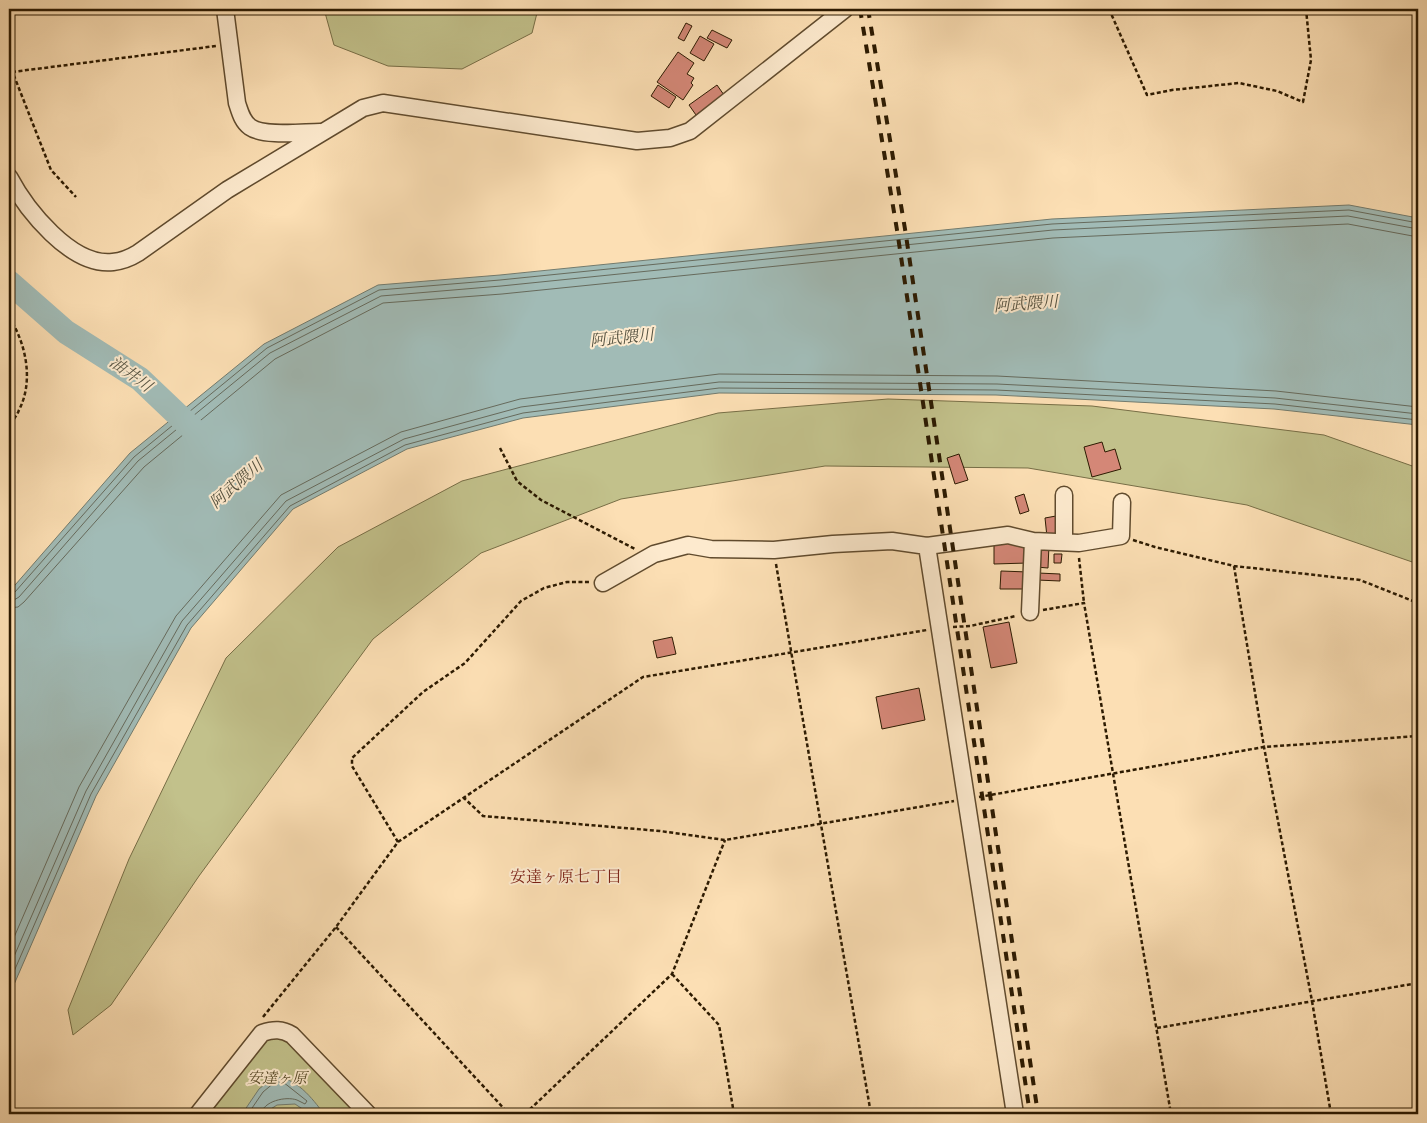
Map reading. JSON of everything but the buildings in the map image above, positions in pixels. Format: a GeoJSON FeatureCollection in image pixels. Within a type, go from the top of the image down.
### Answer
{"type":"FeatureCollection","features":[{"type":"Feature","properties":{"kind":"street"},"geometry":{"type":"LineString","coordinates":[[225,9],[237,103],[242,118],[251,127],[271,132],[323,132]]}},
{"type":"Feature","properties":{"kind":"street"},"geometry":{"type":"LineString","coordinates":[[9,176],[19,196],[38,221],[71,249],[98,262],[112,263],[126,260],[138,253],[226,190],[363,108],[383,104],[637,141],[670,138],[690,131],[845,9]]}},
{"type":"Feature","properties":{"kind":"street"},"geometry":{"type":"LineString","coordinates":[[1064,494],[1070,542]]}},
{"type":"Feature","properties":{"kind":"street"},"geometry":{"type":"LineString","coordinates":[[603,583],[654,554],[688,545],[711,549],[774,550],[833,544],[892,542],[927,546],[1008,535],[1033,541],[1070,542],[1121,536],[1122,502]]}},
{"type":"Feature","properties":{"kind":"street"},"geometry":{"type":"LineString","coordinates":[[1030,612],[1033,541]]}},
{"type":"Feature","properties":{"kind":"street"},"geometry":{"type":"LineString","coordinates":[[927,546],[1015,1114]]}},
{"type":"Feature","properties":{"kind":"street"},"geometry":{"type":"LineString","coordinates":[[198,1114],[262,1033],[271,1030],[284,1030],[292,1035],[368,1114]]}},
{"type":"Feature","properties":{"kind":"path"},"geometry":{"type":"LineString","coordinates":[[1109,9],[1148,95],[1172,90],[1239,83],[1277,91],[1303,102],[1311,60],[1306,9]]}},
{"type":"Feature","properties":{"kind":"path"},"geometry":{"type":"LineString","coordinates":[[12,72],[229,44]]}},
{"type":"Feature","properties":{"kind":"path"},"geometry":{"type":"LineString","coordinates":[[9,63],[51,170],[76,197]]}},
{"type":"Feature","properties":{"kind":"path"},"geometry":{"type":"LineString","coordinates":[[9,317],[17,330],[22,345],[27,377],[26,390],[20,409],[9,426]]}},
{"type":"Feature","properties":{"kind":"path"},"geometry":{"type":"LineString","coordinates":[[500,448],[517,481],[541,500],[650,556]]}},
{"type":"Feature","properties":{"kind":"path"},"geometry":{"type":"LineString","coordinates":[[1121,536],[1156,547],[1234,566],[1360,580],[1418,603]]}},
{"type":"Feature","properties":{"kind":"path"},"geometry":{"type":"LineString","coordinates":[[1070,542],[1084,604],[1171,1114]]}},
{"type":"Feature","properties":{"kind":"path"},"geometry":{"type":"LineString","coordinates":[[774,550],[820,825],[872,1114]]}},
{"type":"Feature","properties":{"kind":"path"},"geometry":{"type":"LineString","coordinates":[[1234,566],[1264,746],[1312,1001],[1331,1114]]}},
{"type":"Feature","properties":{"kind":"path"},"geometry":{"type":"LineString","coordinates":[[398,842],[352,766],[352,758],[423,692],[465,663],[521,601],[544,588],[567,582],[603,583]]}},
{"type":"Feature","properties":{"kind":"path"},"geometry":{"type":"LineString","coordinates":[[262,1033],[262,1019],[336,926],[398,842],[643,677],[940,628],[970,626],[1030,612],[1084,604]]}},
{"type":"Feature","properties":{"kind":"path"},"geometry":{"type":"LineString","coordinates":[[463,797],[483,816],[660,831],[725,840],[1113,774],[1264,746],[1418,736]]}},
{"type":"Feature","properties":{"kind":"path"},"geometry":{"type":"LineString","coordinates":[[524,1114],[672,974],[725,840]]}},
{"type":"Feature","properties":{"kind":"path"},"geometry":{"type":"LineString","coordinates":[[336,926],[509,1114]]}},
{"type":"Feature","properties":{"kind":"path"},"geometry":{"type":"LineString","coordinates":[[672,974],[720,1024],[734,1114]]}},
{"type":"Feature","properties":{"kind":"path"},"geometry":{"type":"LineString","coordinates":[[1157,1028],[1418,983]]}},
{"type":"Feature","properties":{"kind":"green space"},"geometry":{"type":"Polygon","coordinates":[[[324,9],[538,9],[532,33],[462,69],[388,66],[334,45],[324,9]]]}},
{"type":"Feature","properties":{"kind":"green space"},"geometry":{"type":"Polygon","coordinates":[[[888,399],[1092,406],[1324,435],[1418,468],[1418,564],[1247,505],[1028,468],[825,466],[621,499],[481,553],[373,639],[199,876],[111,1005],[73,1035],[68,1010],[129,859],[226,658],[338,547],[462,481],[718,413],[888,399]]]}},
{"type":"Feature","properties":{"kind":"green space","name":"安達ヶ原"},"geometry":{"type":"Polygon","coordinates":[[[279,1033],[360,1114],[203,1114],[262,1039],[279,1033]]]}},
{"type":"Feature","properties":{"kind":"water","name":"阿武隈川"},"geometry":{"type":"Polygon","coordinates":[[[1349,205],[1418,218],[1418,425],[1274,409],[996,395],[719,393],[523,418],[407,449],[293,509],[191,628],[96,796],[9,996],[9,592],[130,453],[264,344],[378,285],[500,275],[1052,219],[1349,205]]]}},
{"type":"Feature","properties":{"kind":"water"},"geometry":{"type":"Polygon","coordinates":[[[274,1077],[296,1084],[309,1095],[324,1114],[308,1114],[295,1104],[277,1105],[263,1114],[242,1114],[259,1089],[274,1077]]]}},
{"type":"Feature","properties":{"kind":"waterway","name":"油井川"},"geometry":{"type":"LineString","coordinates":[[9,282],[66,332],[140,379],[200,436]]}},
{"type":"Feature","properties":{"kind":"railway"},"geometry":{"type":"LineString","coordinates":[[860,9],[897,230],[1030,1114]]}},
{"type":"Feature","properties":{"kind":"railway"},"geometry":{"type":"LineString","coordinates":[[868,9],[905,229],[1038,1114]]}},
{"type":"Feature","properties":{"kind":"district","name":"安達ヶ原七丁目"},"geometry":{"type":"Point","coordinates":[566,878]}}]}
